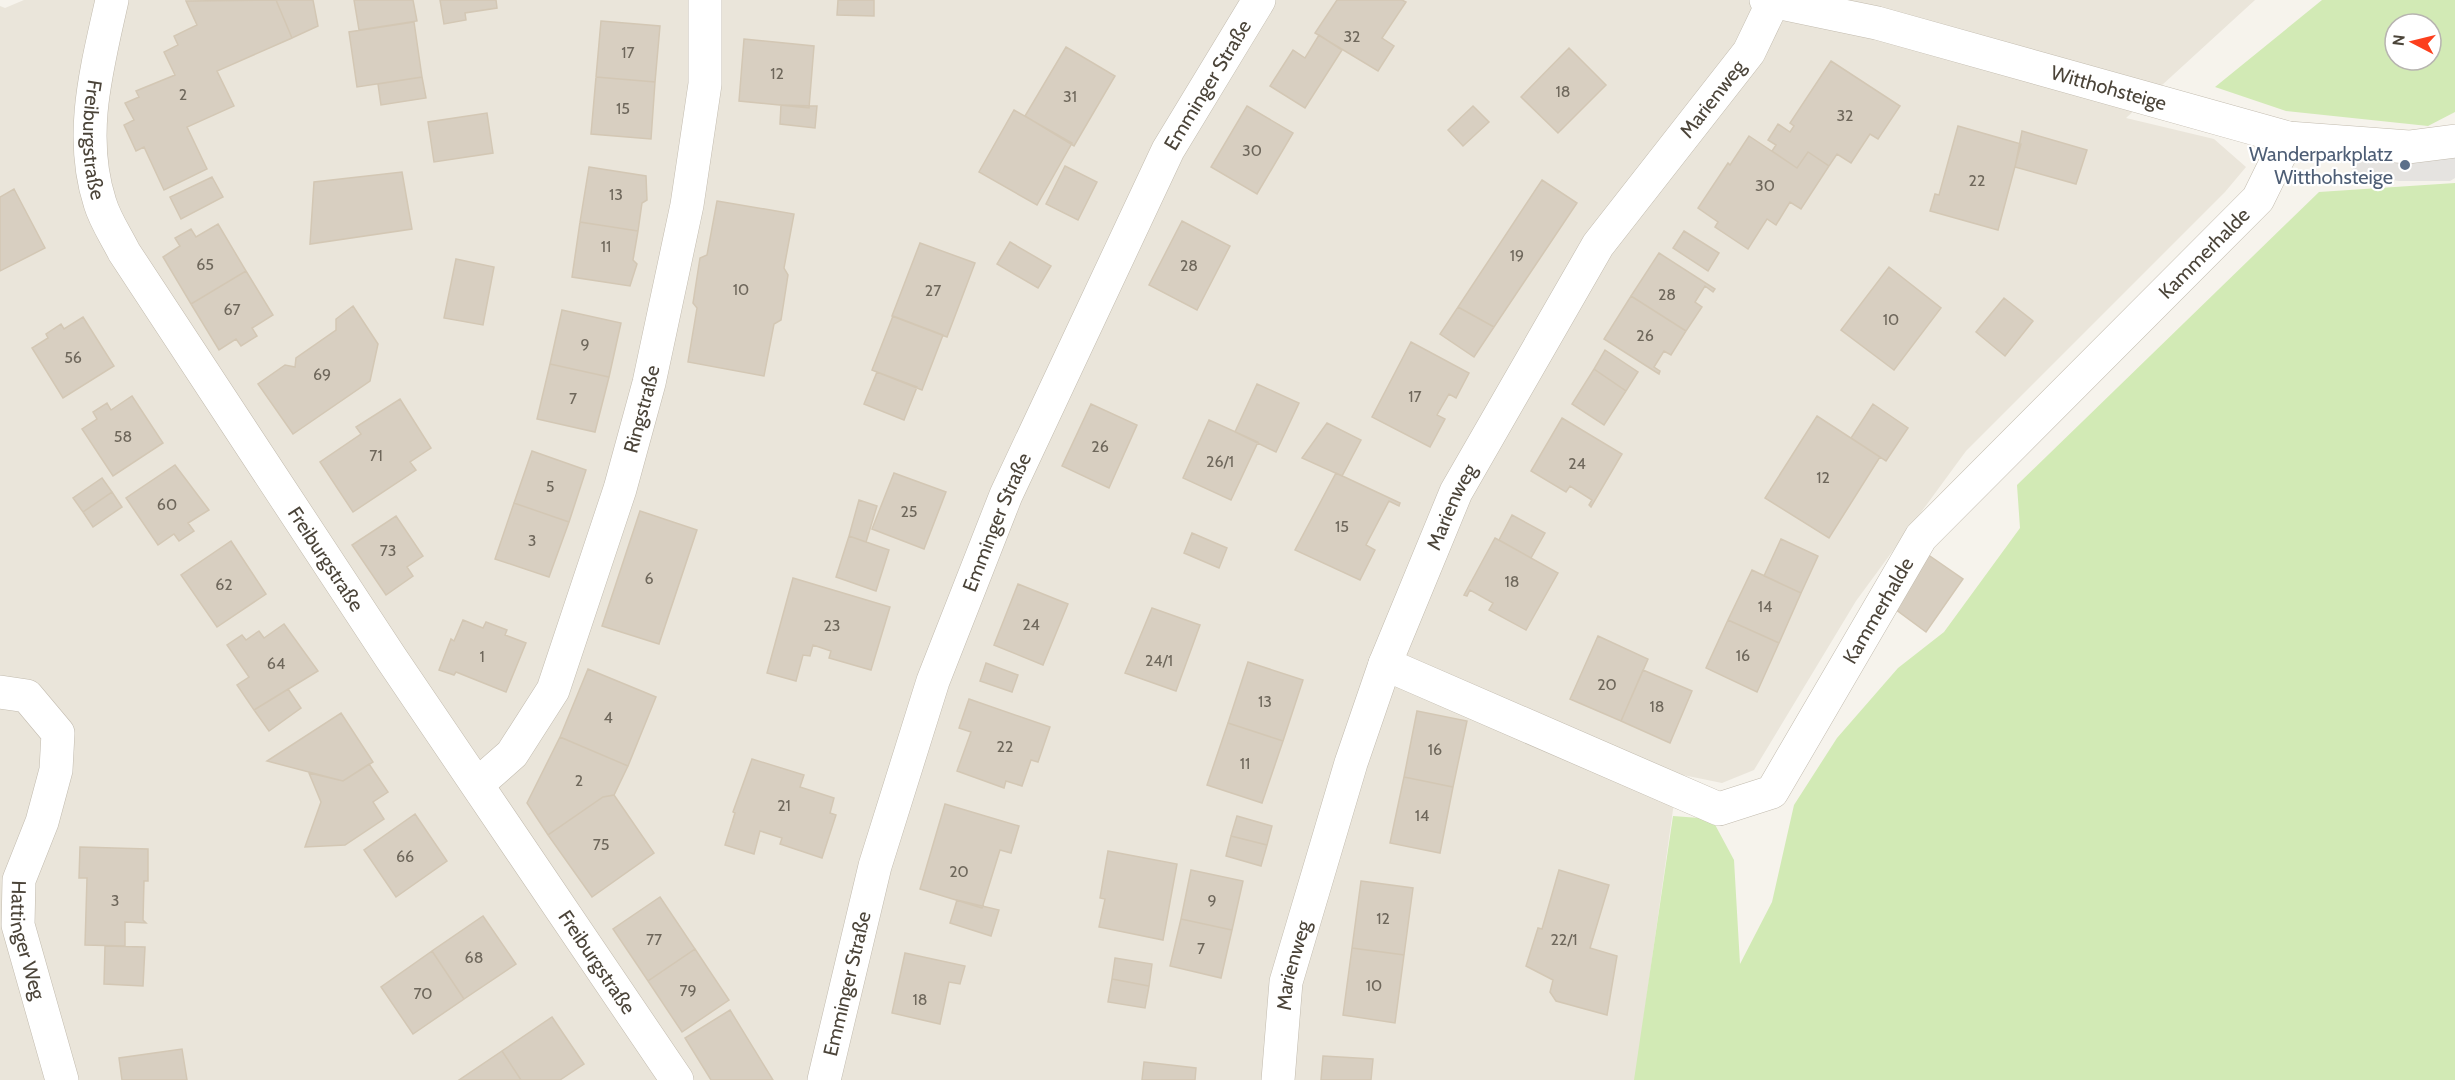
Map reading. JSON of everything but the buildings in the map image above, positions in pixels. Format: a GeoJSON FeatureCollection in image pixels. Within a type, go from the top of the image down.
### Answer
{"type":"FeatureCollection","features":[{"type":"Feature","properties":{"kind":"street","name":"Freiburgstraße"},"geometry":{"type":"LineString","coordinates":[[112,0],[95,76],[88,127],[91,169],[100,205],[124,252],[391,658],[677,1080]]}},
{"type":"Feature","properties":{"kind":"street","name":"Ringstraße"},"geometry":{"type":"LineString","coordinates":[[478,784],[512,754],[553,690],[620,489],[649,383],[687,205],[705,84],[705,0]]}},
{"type":"Feature","properties":{"kind":"street","name":"Emminger Straße"},"geometry":{"type":"LineString","coordinates":[[824,1080],[875,866],[933,681],[1006,495],[1168,150],[1259,0]]}},
{"type":"Feature","properties":{"kind":"street","name":"Witthohsteige"},"geometry":{"type":"LineString","coordinates":[[1770,1],[1884,12],[2288,138],[2409,147],[2455,141]]}},
{"type":"Feature","properties":{"kind":"street","name":"Marienweg"},"geometry":{"type":"LineString","coordinates":[[1278,1080],[1286,982],[1351,763],[1385,663],[1456,492],[1592,255],[1749,52],[1770,1]]}},
{"type":"Feature","properties":{"kind":"street","name":"Kammerhalde"},"geometry":{"type":"LineString","coordinates":[[1385,663],[1719,809],[1772,792],[1921,537],[2258,200],[2288,138]]}},
{"type":"Feature","properties":{"kind":"street","name":"Hattinger Weg"},"geometry":{"type":"LineString","coordinates":[[0,692],[27,696],[58,734],[56,770],[48,801],[19,880],[18,925],[62,1080]]}},
{"type":"Feature","properties":{"kind":"shaded area"},"geometry":{"type":"Polygon","coordinates":[[[24,0],[2255,0],[2126,118],[2214,139],[2246,167],[2225,192],[1966,451],[1856,601],[1754,770],[1722,783],[1678,774],[1635,1080],[0,1080],[0,6],[5,8],[24,0]]]}},
{"type":"Feature","properties":{"kind":"shaded area","name":"Wanderparkplatz Witthohsteige"},"geometry":{"type":"Polygon","coordinates":[[[2455,145],[2455,178],[2450,181],[2399,181],[2350,173],[2362,156],[2455,145]]]}},
{"type":"Feature","properties":{"kind":"green space"},"geometry":{"type":"Polygon","coordinates":[[[2322,0],[2455,0],[2455,112],[2428,126],[2286,111],[2215,87],[2322,0]]]}},
{"type":"Feature","properties":{"kind":"green space"},"geometry":{"type":"Polygon","coordinates":[[[2455,183],[2455,1080],[1634,1080],[1673,816],[1712,819],[1734,860],[1740,964],[1772,902],[1794,805],[1837,738],[1898,668],[1944,632],[2020,528],[2017,485],[2319,192],[2455,183]]]}},
{"type":"Feature","properties":{"kind":"place","name":"Wanderparkplatz Witthohsteige"},"geometry":{"type":"Point","coordinates":[2405,165]}}]}
